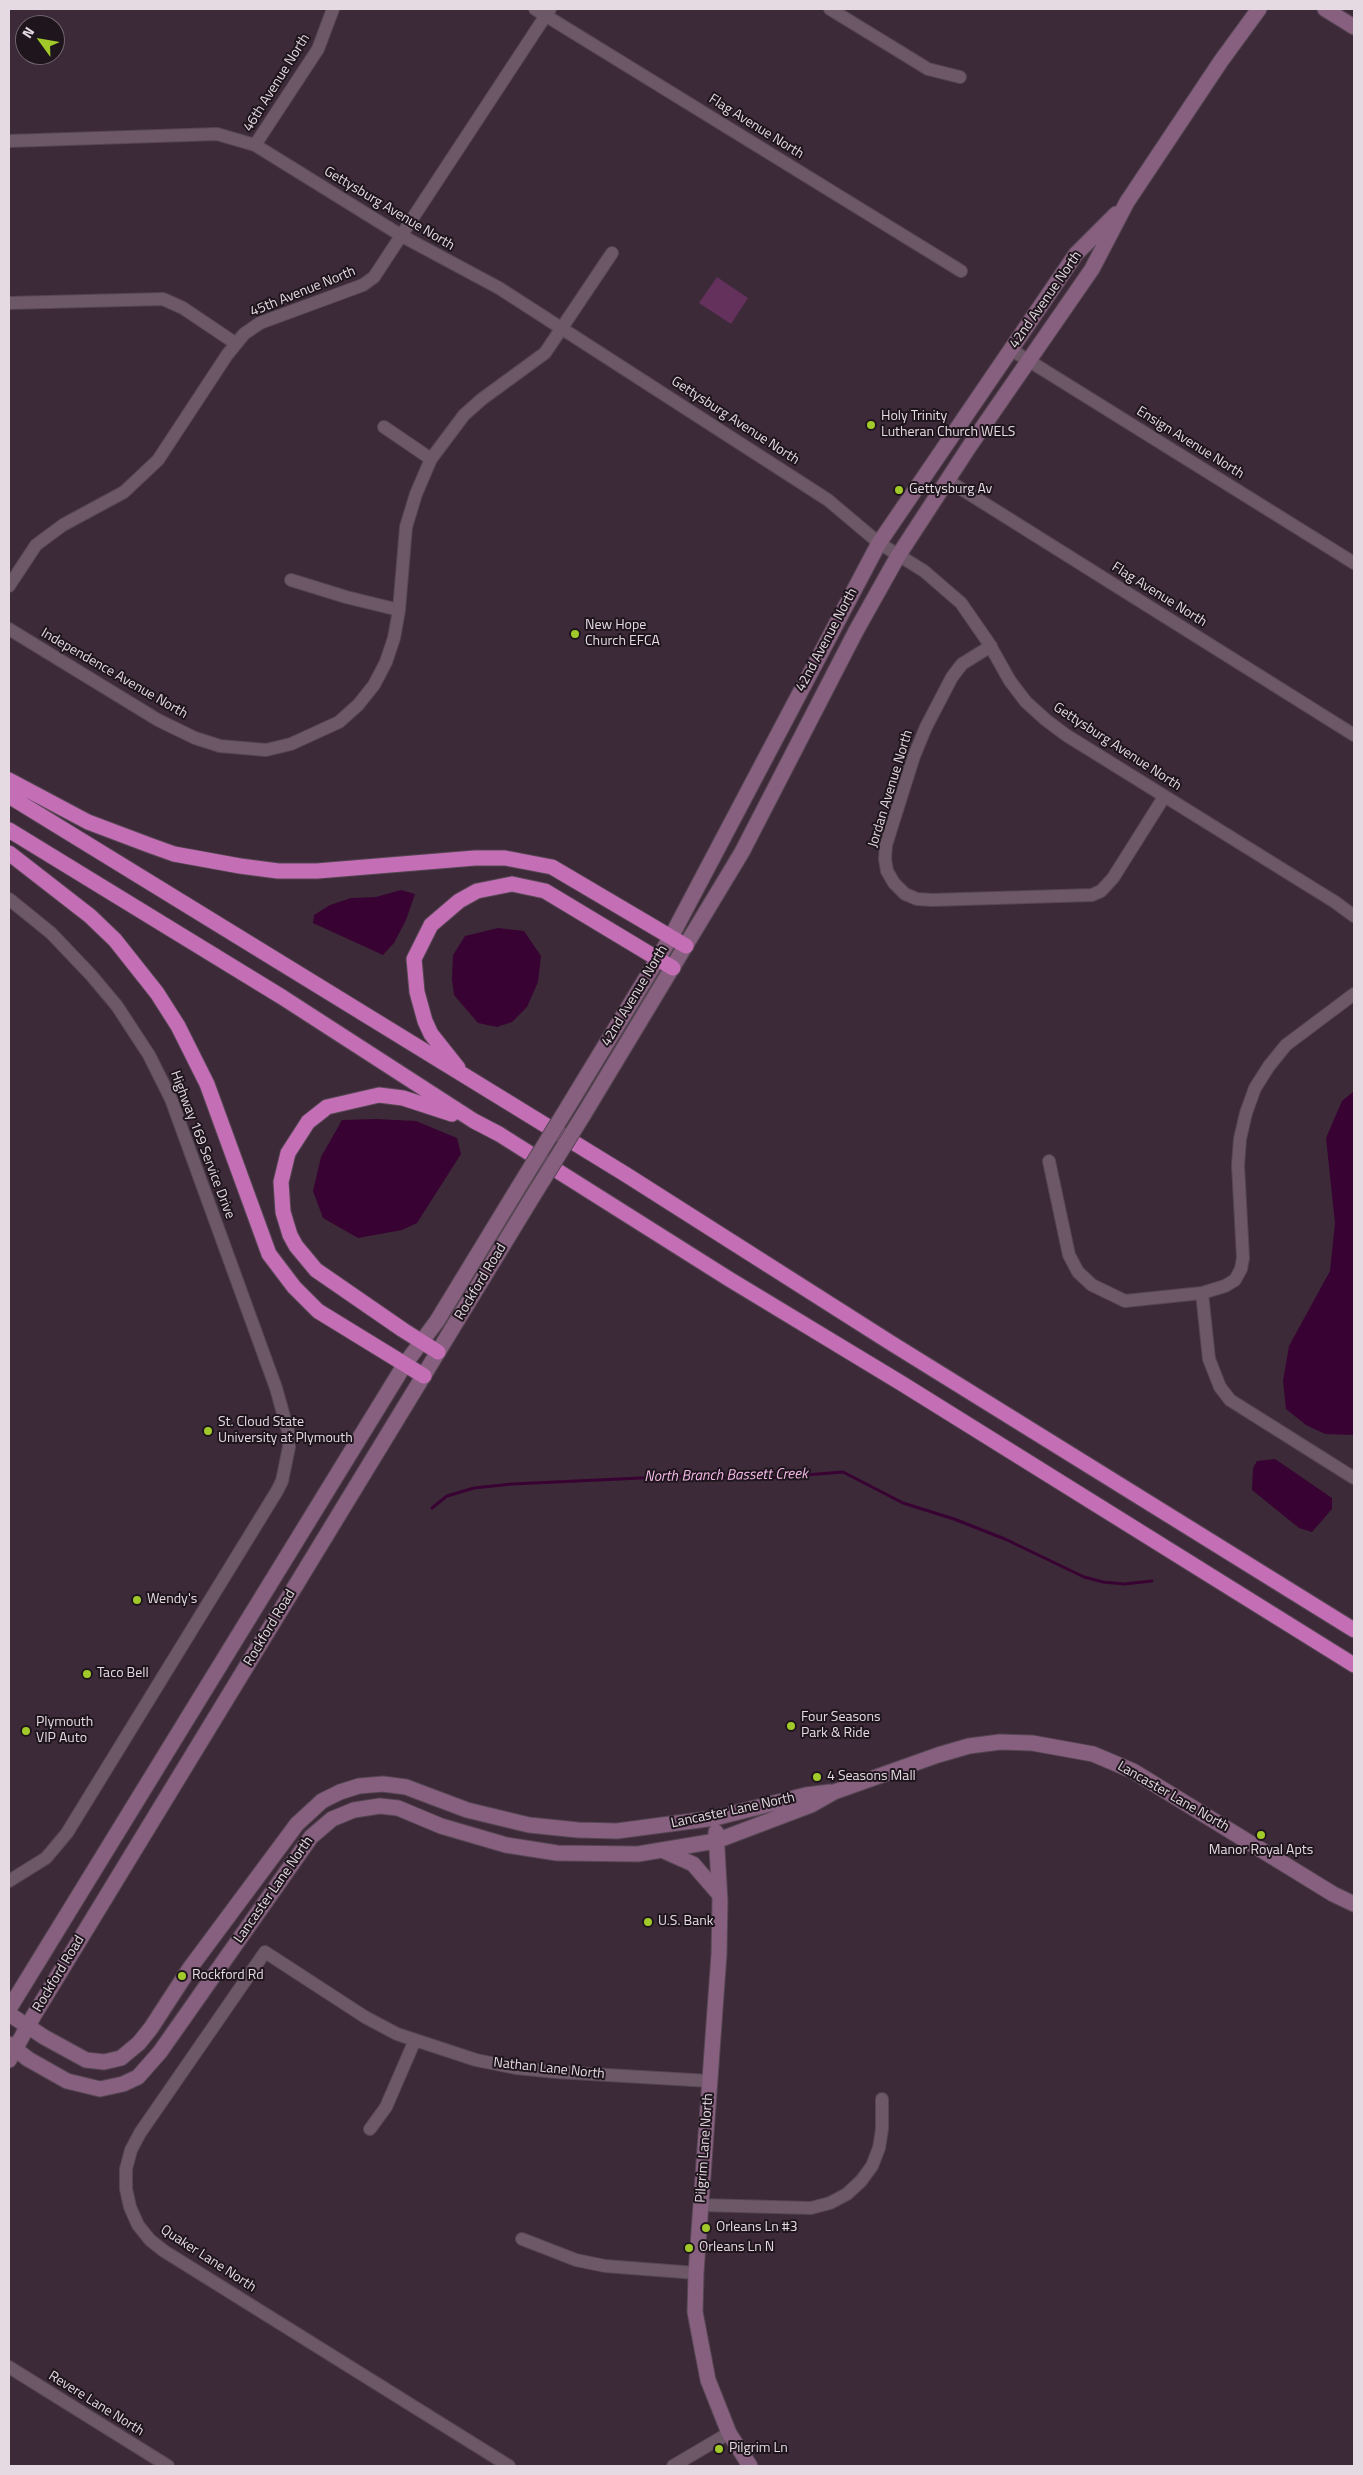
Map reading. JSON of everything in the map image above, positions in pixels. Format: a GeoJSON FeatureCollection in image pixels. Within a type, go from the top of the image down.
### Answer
{"type":"FeatureCollection","features":[{"type":"Feature","properties":{"kind":"highway"},"geometry":{"type":"LineString","coordinates":[[9,780],[88,822],[149,845],[174,854],[248,868],[317,871],[475,858],[505,858],[552,867],[686,946]]}},
{"type":"Feature","properties":{"kind":"highway"},"geometry":{"type":"LineString","coordinates":[[9,796],[625,1174],[900,1348],[1354,1630]]}},
{"type":"Feature","properties":{"kind":"highway"},"geometry":{"type":"LineString","coordinates":[[9,830],[282,997],[474,1120],[729,1279],[901,1383],[1354,1665]]}},
{"type":"Feature","properties":{"kind":"highway"},"geometry":{"type":"LineString","coordinates":[[9,853],[90,916],[115,940],[157,993],[178,1026],[207,1084],[269,1254],[294,1287],[318,1311],[424,1376]]}},
{"type":"Feature","properties":{"kind":"highway"},"geometry":{"type":"LineString","coordinates":[[465,1076],[431,1034],[425,1021],[417,992],[414,959],[431,925],[467,895],[490,887],[512,884],[535,888],[545,892],[673,968]]}},
{"type":"Feature","properties":{"kind":"highway"},"geometry":{"type":"LineString","coordinates":[[438,1352],[420,1342],[316,1270],[296,1246],[290,1235],[283,1212],[281,1182],[286,1160],[299,1134],[318,1113],[327,1107],[379,1095],[403,1098],[474,1120]]}},
{"type":"Feature","properties":{"kind":"main road","name":"42nd Avenue North"},"geometry":{"type":"LineString","coordinates":[[532,1196],[584,1114],[742,852],[856,632],[898,556],[947,480],[1092,269],[1127,202],[1220,61],[1260,9]]}},
{"type":"Feature","properties":{"kind":"main road"},"geometry":{"type":"LineString","coordinates":[[1325,9],[1354,27]]}},
{"type":"Feature","properties":{"kind":"main road","name":"42nd Avenue North"},"geometry":{"type":"LineString","coordinates":[[518,1188],[659,959],[879,543],[1076,254],[1127,202]]}},
{"type":"Feature","properties":{"kind":"main road","name":"Rockford Road"},"geometry":{"type":"LineString","coordinates":[[9,2009],[405,1364],[442,1313],[518,1188]]}},
{"type":"Feature","properties":{"kind":"main road","name":"Rockford Road"},"geometry":{"type":"LineString","coordinates":[[11,2051],[532,1196]]}},
{"type":"Feature","properties":{"kind":"main road","name":"Lancaster Lane North"},"geometry":{"type":"LineString","coordinates":[[11,2051],[66,2081],[100,2089],[123,2084],[138,2077],[160,2052],[311,1837],[332,1819],[354,1810],[380,1806],[398,1808],[477,1838],[546,1852],[596,1855],[663,1851],[716,1841],[811,1805],[834,1792],[938,1755],[969,1746],[1000,1742],[1032,1743],[1063,1747],[1093,1754],[1133,1771],[1333,1894],[1354,1904]]}},
{"type":"Feature","properties":{"kind":"main road","name":"Lancaster Lane North"},"geometry":{"type":"LineString","coordinates":[[27,2027],[86,2060],[104,2062],[122,2058],[139,2043],[151,2028],[190,1968],[296,1824],[322,1801],[340,1792],[359,1786],[383,1784],[406,1787],[476,1812],[529,1825],[578,1830],[616,1831],[715,1818],[806,1795],[834,1792]]}},
{"type":"Feature","properties":{"kind":"main road","name":"Pilgrim Lane North"},"geometry":{"type":"LineString","coordinates":[[715,1818],[719,1894],[719,1954],[696,2273],[695,2312],[708,2380],[729,2433],[750,2466]]}},
{"type":"Feature","properties":{"kind":"main road"},"geometry":{"type":"LineString","coordinates":[[663,1851],[693,1864],[719,1894]]}},
{"type":"Feature","properties":{"kind":"main road"},"geometry":{"type":"LineString","coordinates":[[9,2014],[27,2027]]}},
{"type":"Feature","properties":{"kind":"street","name":"46th Avenue North"},"geometry":{"type":"LineString","coordinates":[[255,145],[318,49],[333,9]]}},
{"type":"Feature","properties":{"kind":"street"},"geometry":{"type":"LineString","coordinates":[[830,9],[928,69],[960,77]]}},
{"type":"Feature","properties":{"kind":"street","name":"45th Avenue North"},"geometry":{"type":"LineString","coordinates":[[9,586],[36,545],[63,525],[124,492],[158,460],[235,343],[260,324],[363,285],[374,277],[402,236],[544,11]]}},
{"type":"Feature","properties":{"kind":"street","name":"Flag Avenue North"},"geometry":{"type":"LineString","coordinates":[[544,11],[961,271]]}},
{"type":"Feature","properties":{"kind":"street","name":"Gettysburg Avenue North"},"geometry":{"type":"LineString","coordinates":[[9,141],[217,134],[255,145],[402,236],[499,288],[828,500],[879,543],[944,586],[961,603],[991,646],[1010,681],[1026,702],[1046,720],[1066,735],[1354,916]]}},
{"type":"Feature","properties":{"kind":"street","name":"Independence Avenue North"},"geometry":{"type":"LineString","coordinates":[[9,629],[158,720],[195,738],[220,746],[266,750],[291,744],[317,734],[339,722],[358,705],[374,685],[386,662],[394,638],[399,610],[406,527],[416,494],[431,459],[464,415],[482,399],[545,353],[563,329],[612,253]]}},
{"type":"Feature","properties":{"kind":"street"},"geometry":{"type":"LineString","coordinates":[[9,303],[163,299],[183,308],[235,343]]}},
{"type":"Feature","properties":{"kind":"street","name":"Ensign Avenue North"},"geometry":{"type":"LineString","coordinates":[[1010,349],[1354,563]]}},
{"type":"Feature","properties":{"kind":"street"},"geometry":{"type":"LineString","coordinates":[[384,427],[431,459]]}},
{"type":"Feature","properties":{"kind":"street","name":"Flag Avenue North"},"geometry":{"type":"LineString","coordinates":[[947,480],[1354,735]]}},
{"type":"Feature","properties":{"kind":"street"},"geometry":{"type":"LineString","coordinates":[[291,580],[346,597],[399,610]]}},
{"type":"Feature","properties":{"kind":"street","name":"Jordan Avenue North"},"geometry":{"type":"LineString","coordinates":[[991,646],[962,664],[952,677],[926,727],[914,756],[886,845],[885,859],[887,871],[894,883],[905,894],[917,899],[932,900],[1081,896],[1101,891],[1113,878],[1164,797]]}},
{"type":"Feature","properties":{"kind":"street","name":"Highway 169 Service Drive"},"geometry":{"type":"LineString","coordinates":[[9,898],[51,933],[92,974],[117,1006],[154,1063],[184,1133],[276,1388],[288,1431],[289,1447],[282,1481],[277,1491],[69,1831],[46,1858],[9,1881]]}},
{"type":"Feature","properties":{"kind":"street"},"geometry":{"type":"LineString","coordinates":[[1049,1161],[1069,1254],[1078,1272],[1092,1285],[1126,1301],[1202,1293],[1225,1286],[1235,1280],[1241,1269],[1243,1258],[1238,1166],[1240,1139],[1246,1113],[1256,1088],[1286,1045],[1354,994]]}},
{"type":"Feature","properties":{"kind":"street"},"geometry":{"type":"LineString","coordinates":[[1202,1293],[1208,1358],[1213,1373],[1230,1400],[1262,1422],[1354,1478]]}},
{"type":"Feature","properties":{"kind":"street","name":"Nathan Lane North"},"geometry":{"type":"LineString","coordinates":[[265,1952],[364,2017],[397,2034],[476,2060],[516,2068],[710,2081]]}},
{"type":"Feature","properties":{"kind":"street","name":"Quaker Lane North"},"geometry":{"type":"LineString","coordinates":[[265,1952],[140,2133],[131,2150],[126,2169],[126,2189],[130,2207],[138,2225],[150,2240],[164,2251],[509,2466]]}},
{"type":"Feature","properties":{"kind":"street"},"geometry":{"type":"LineString","coordinates":[[370,2129],[386,2106],[415,2040]]}},
{"type":"Feature","properties":{"kind":"street"},"geometry":{"type":"LineString","coordinates":[[701,2205],[812,2208],[830,2203],[847,2194],[862,2181],[872,2166],[879,2148],[882,2129],[882,2099]]}},
{"type":"Feature","properties":{"kind":"street"},"geometry":{"type":"LineString","coordinates":[[522,2239],[576,2260],[605,2266],[696,2273]]}},
{"type":"Feature","properties":{"kind":"street","name":"Revere Lane North"},"geometry":{"type":"LineString","coordinates":[[9,2367],[168,2466]]}},
{"type":"Feature","properties":{"kind":"street"},"geometry":{"type":"LineString","coordinates":[[673,2466],[729,2433]]}},
{"type":"Feature","properties":{"kind":"shaded area"},"geometry":{"type":"Polygon","coordinates":[[[717,277],[748,298],[731,324],[699,303],[717,277]]]}},
{"type":"Feature","properties":{"kind":"shaded area"},"geometry":{"type":"Polygon","coordinates":[[[401,890],[415,894],[406,920],[394,943],[383,955],[313,923],[314,915],[330,905],[351,898],[376,897],[401,890]]]}},
{"type":"Feature","properties":{"kind":"shaded area"},"geometry":{"type":"Polygon","coordinates":[[[498,928],[524,931],[541,956],[538,982],[527,1007],[512,1022],[497,1027],[478,1023],[454,995],[452,980],[453,955],[465,936],[498,928]]]}},
{"type":"Feature","properties":{"kind":"shaded area"},"geometry":{"type":"Polygon","coordinates":[[[1354,1091],[1354,1435],[1325,1434],[1306,1425],[1286,1409],[1283,1381],[1289,1346],[1330,1271],[1335,1223],[1326,1138],[1342,1101],[1354,1091]]]}},
{"type":"Feature","properties":{"kind":"shaded area"},"geometry":{"type":"Polygon","coordinates":[[[342,1120],[416,1121],[457,1138],[461,1154],[417,1223],[402,1230],[358,1238],[323,1218],[313,1191],[321,1157],[342,1120]]]}},
{"type":"Feature","properties":{"kind":"shaded area"},"geometry":{"type":"Polygon","coordinates":[[[1275,1459],[1332,1498],[1332,1509],[1312,1532],[1299,1528],[1252,1490],[1253,1468],[1257,1461],[1275,1459]]]}},
{"type":"Feature","properties":{"kind":"waterway","name":"North Branch Bassett Creek"},"geometry":{"type":"LineString","coordinates":[[432,1508],[447,1496],[474,1488],[512,1484],[684,1476],[756,1479],[843,1472],[903,1503],[954,1519],[1005,1539],[1084,1577],[1103,1582],[1124,1584],[1152,1581]]}},
{"type":"Feature","properties":{"kind":"place","name":"Holy Trinity Lutheran Church WELS"},"geometry":{"type":"Point","coordinates":[871,425]}},
{"type":"Feature","properties":{"kind":"place","name":"Gettysburg Av"},"geometry":{"type":"Point","coordinates":[899,490]}},
{"type":"Feature","properties":{"kind":"place","name":"New Hope Church EFCA"},"geometry":{"type":"Point","coordinates":[575,634]}},
{"type":"Feature","properties":{"kind":"place","name":"St. Cloud State University at Plymouth"},"geometry":{"type":"Point","coordinates":[208,1431]}},
{"type":"Feature","properties":{"kind":"place","name":"Wendy's"},"geometry":{"type":"Point","coordinates":[137,1600]}},
{"type":"Feature","properties":{"kind":"place","name":"Taco Bell"},"geometry":{"type":"Point","coordinates":[87,1674]}},
{"type":"Feature","properties":{"kind":"place","name":"Four Seasons Park & Ride"},"geometry":{"type":"Point","coordinates":[791,1726]}},
{"type":"Feature","properties":{"kind":"place","name":"Plymouth VIP Auto"},"geometry":{"type":"Point","coordinates":[26,1731]}},
{"type":"Feature","properties":{"kind":"place","name":"4 Seasons Mall"},"geometry":{"type":"Point","coordinates":[817,1777]}},
{"type":"Feature","properties":{"kind":"place","name":"Manor Royal Apts"},"geometry":{"type":"Point","coordinates":[1261,1835]}},
{"type":"Feature","properties":{"kind":"place","name":"U.S. Bank"},"geometry":{"type":"Point","coordinates":[648,1922]}},
{"type":"Feature","properties":{"kind":"place","name":"Rockford Rd"},"geometry":{"type":"Point","coordinates":[182,1976]}},
{"type":"Feature","properties":{"kind":"place","name":"Orleans Ln #3"},"geometry":{"type":"Point","coordinates":[706,2228]}},
{"type":"Feature","properties":{"kind":"place","name":"Orleans Ln N"},"geometry":{"type":"Point","coordinates":[689,2248]}},
{"type":"Feature","properties":{"kind":"place","name":"Pilgrim Ln"},"geometry":{"type":"Point","coordinates":[719,2449]}}]}
